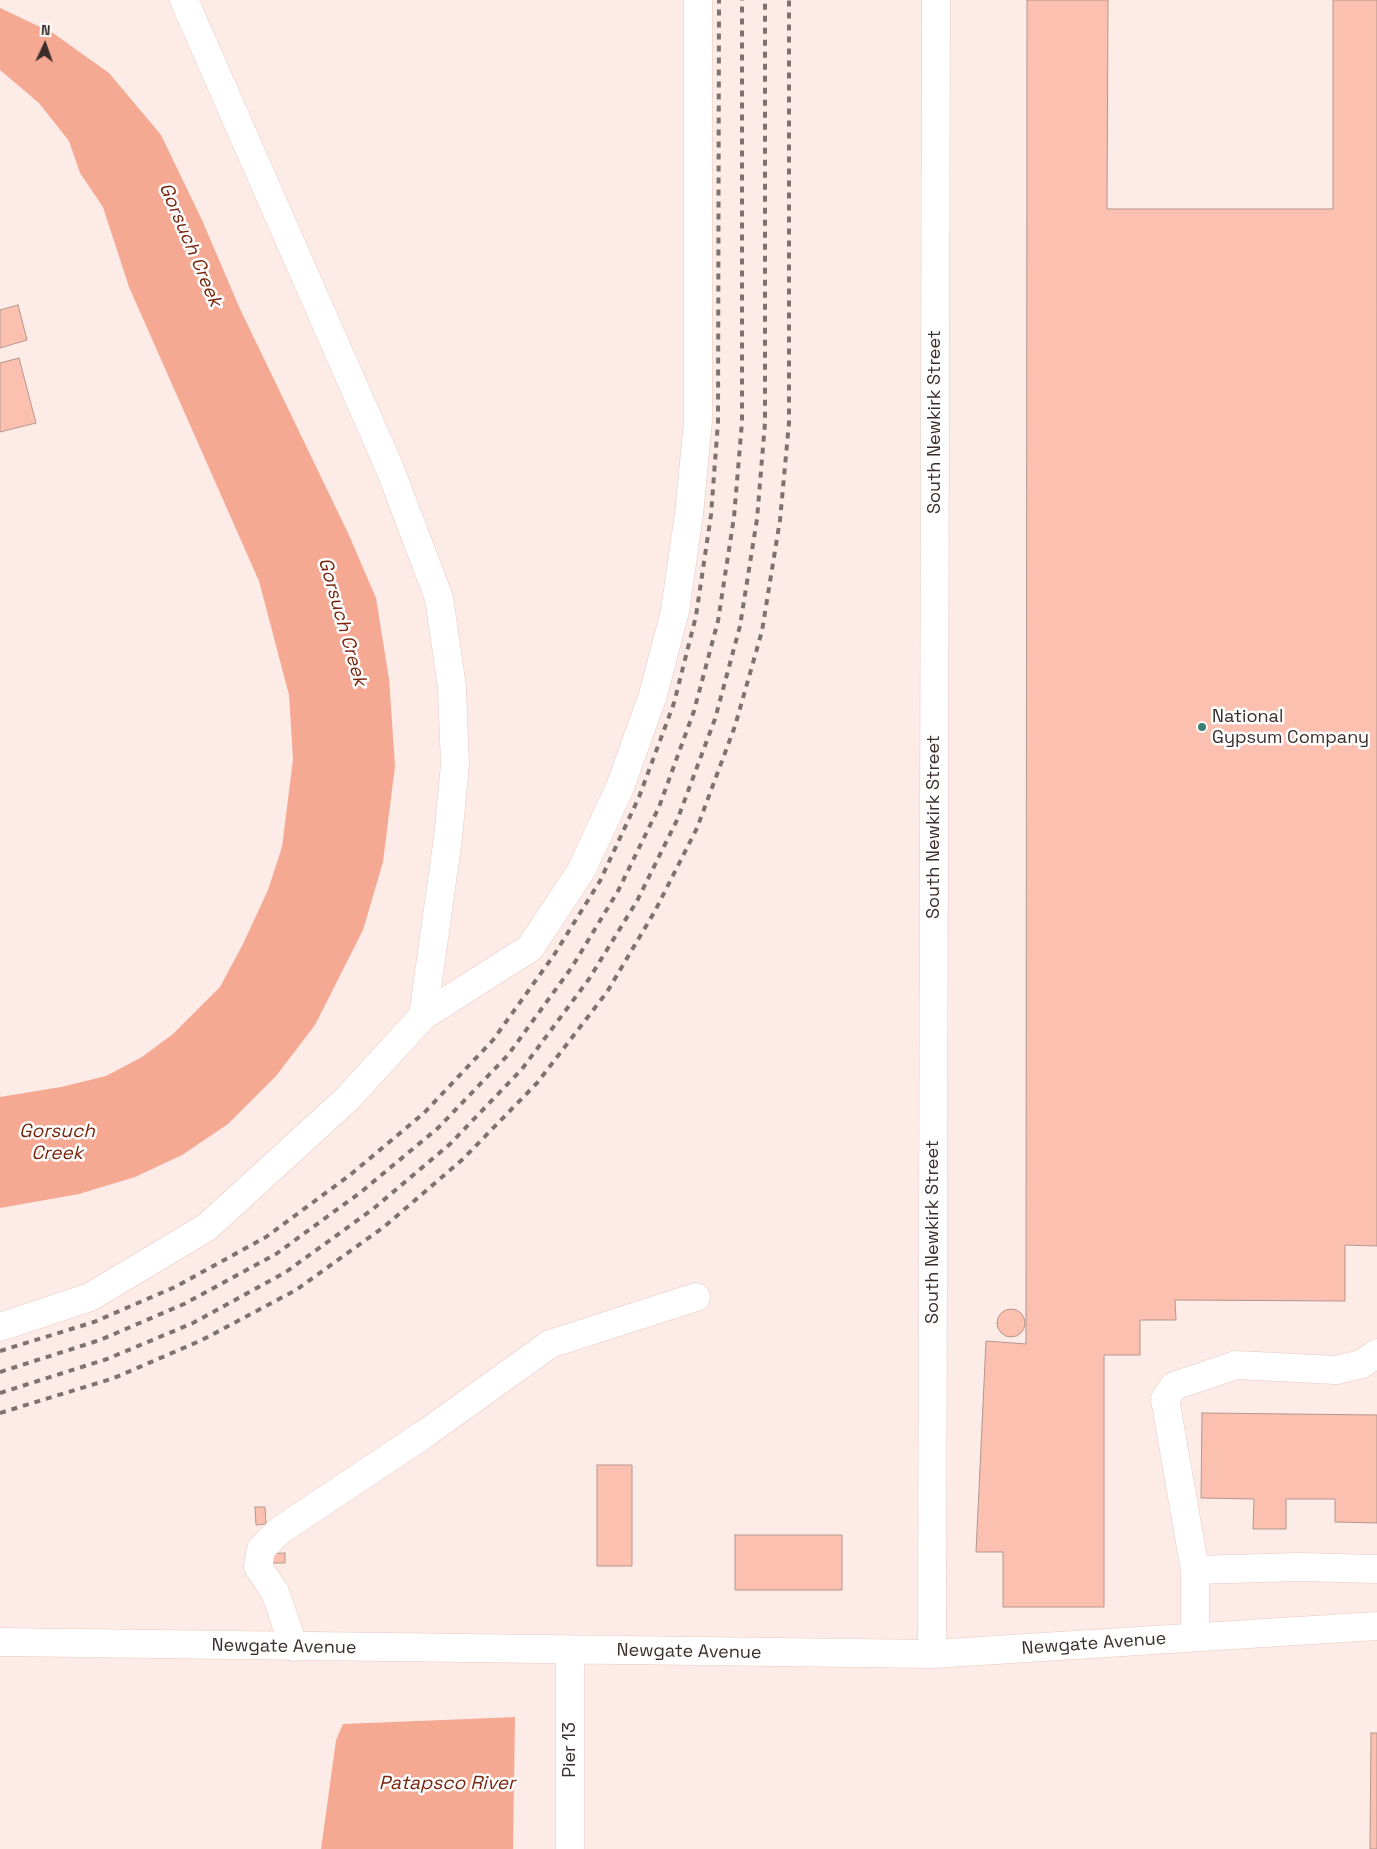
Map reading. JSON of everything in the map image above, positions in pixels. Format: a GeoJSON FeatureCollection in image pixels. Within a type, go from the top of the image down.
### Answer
{"type":"FeatureCollection","features":[{"type":"Feature","properties":{"kind":"street"},"geometry":{"type":"LineString","coordinates":[[184,0],[386,460],[439,598],[452,687],[455,764],[448,838],[423,1016]]}},
{"type":"Feature","properties":{"kind":"street"},"geometry":{"type":"LineString","coordinates":[[0,1327],[90,1297],[208,1227],[347,1099],[423,1016],[530,948],[581,871],[620,787],[653,696],[675,611],[689,514],[698,421],[698,0]]}},
{"type":"Feature","properties":{"kind":"street","name":"South Newkirk Street"},"geometry":{"type":"LineString","coordinates":[[932,1654],[936,0]]}},
{"type":"Feature","properties":{"kind":"street"},"geometry":{"type":"LineString","coordinates":[[294,1647],[275,1592],[258,1567],[260,1550],[279,1531],[426,1433],[550,1344],[696,1297]]}},
{"type":"Feature","properties":{"kind":"street"},"geometry":{"type":"LineString","coordinates":[[1195,1637],[1195,1570],[1165,1399],[1174,1386],[1236,1365],[1336,1370],[1372,1366]]}},
{"type":"Feature","properties":{"kind":"street"},"geometry":{"type":"LineString","coordinates":[[1195,1570],[1299,1567],[1377,1569]]}},
{"type":"Feature","properties":{"kind":"street","name":"Newgate Avenue"},"geometry":{"type":"LineString","coordinates":[[0,1642],[932,1654],[1377,1626]]}},
{"type":"Feature","properties":{"kind":"street","name":"Pier 13"},"geometry":{"type":"LineString","coordinates":[[570,1650],[570,1849]]}},
{"type":"Feature","properties":{"kind":"shaded area"},"geometry":{"type":"Polygon","coordinates":[[[0,0],[1377,0],[1377,1849],[513,1849],[514,1717],[343,1724],[336,1740],[321,1849],[0,1849],[0,0]]]}},
{"type":"Feature","properties":{"kind":"water","name":"Gorsuch Creek"},"geometry":{"type":"Polygon","coordinates":[[[0,8],[53,33],[109,73],[161,135],[202,220],[240,309],[348,533],[376,598],[389,679],[395,766],[383,862],[363,930],[315,1025],[276,1076],[228,1124],[182,1155],[135,1177],[79,1194],[0,1208],[0,1097],[61,1087],[106,1076],[142,1057],[173,1034],[220,987],[243,944],[268,890],[282,847],[293,759],[289,695],[259,581],[129,287],[103,207],[80,173],[69,141],[39,103],[0,70],[0,8]]]}},
{"type":"Feature","properties":{"kind":"water","name":"Patapsco River"},"geometry":{"type":"Polygon","coordinates":[[[515,1717],[513,1849],[321,1849],[336,1740],[343,1724],[515,1717]]]}},
{"type":"Feature","properties":{"kind":"building","name":"National Gypsum Company"},"geometry":{"type":"Polygon","coordinates":[[[1027,0],[1108,0],[1107,209],[1333,209],[1333,0],[1377,0],[1377,1246],[1345,1245],[1345,1301],[1175,1300],[1176,1320],[1140,1320],[1140,1355],[1104,1355],[1104,1607],[1003,1607],[1003,1552],[976,1552],[986,1341],[1026,1344],[1027,0]]]}},
{"type":"Feature","properties":{"kind":"building"},"geometry":{"type":"Polygon","coordinates":[[[18,305],[27,340],[0,348],[0,310],[18,305]]]}},
{"type":"Feature","properties":{"kind":"building"},"geometry":{"type":"Polygon","coordinates":[[[19,358],[36,423],[0,432],[0,363],[19,358]]]}},
{"type":"Feature","properties":{"kind":"building"},"geometry":{"type":"Polygon","coordinates":[[[1011,1309],[1021,1313],[1025,1323],[1021,1333],[1011,1337],[1001,1333],[997,1323],[1001,1313],[1011,1309]]]}},
{"type":"Feature","properties":{"kind":"building"},"geometry":{"type":"Polygon","coordinates":[[[1202,1413],[1377,1415],[1377,1523],[1335,1522],[1335,1499],[1286,1499],[1286,1529],[1253,1529],[1254,1499],[1201,1498],[1202,1413]]]}},
{"type":"Feature","properties":{"kind":"building"},"geometry":{"type":"Polygon","coordinates":[[[597,1465],[632,1465],[632,1566],[597,1566],[597,1465]]]}},
{"type":"Feature","properties":{"kind":"building"},"geometry":{"type":"Polygon","coordinates":[[[255,1507],[265,1507],[266,1524],[256,1525],[255,1507]]]}},
{"type":"Feature","properties":{"kind":"building"},"geometry":{"type":"Polygon","coordinates":[[[735,1535],[842,1535],[842,1590],[735,1590],[735,1535]]]}},
{"type":"Feature","properties":{"kind":"building"},"geometry":{"type":"Polygon","coordinates":[[[285,1553],[285,1563],[265,1563],[265,1554],[285,1553]]]}},
{"type":"Feature","properties":{"kind":"building"},"geometry":{"type":"Polygon","coordinates":[[[1371,1733],[1377,1733],[1377,1849],[1370,1849],[1371,1733]]]}},
{"type":"Feature","properties":{"kind":"railway"},"geometry":{"type":"LineString","coordinates":[[0,1351],[94,1322],[175,1287],[266,1237],[350,1175],[424,1113],[493,1040],[554,955],[600,881],[639,797],[674,703],[696,616],[711,515],[718,422],[719,0]]}},
{"type":"Feature","properties":{"kind":"railway"},"geometry":{"type":"LineString","coordinates":[[0,1372],[100,1340],[184,1304],[276,1254],[361,1192],[438,1128],[508,1055],[572,967],[618,891],[659,807],[694,711],[718,621],[734,517],[742,422],[742,0]]}},
{"type":"Feature","properties":{"kind":"railway"},"geometry":{"type":"LineString","coordinates":[[0,1393],[107,1359],[193,1323],[286,1272],[373,1209],[450,1144],[522,1069],[589,979],[637,901],[678,818],[715,719],[740,626],[757,519],[765,423],[765,0]]}},
{"type":"Feature","properties":{"kind":"railway"},"geometry":{"type":"LineString","coordinates":[[0,1413],[114,1378],[202,1340],[296,1290],[385,1226],[463,1159],[537,1083],[607,992],[655,911],[697,828],[735,726],[762,631],[780,520],[789,423],[789,0]]}},
{"type":"Feature","properties":{"kind":"place","name":"National Gypsum Company"},"geometry":{"type":"Point","coordinates":[1202,727]}}]}
